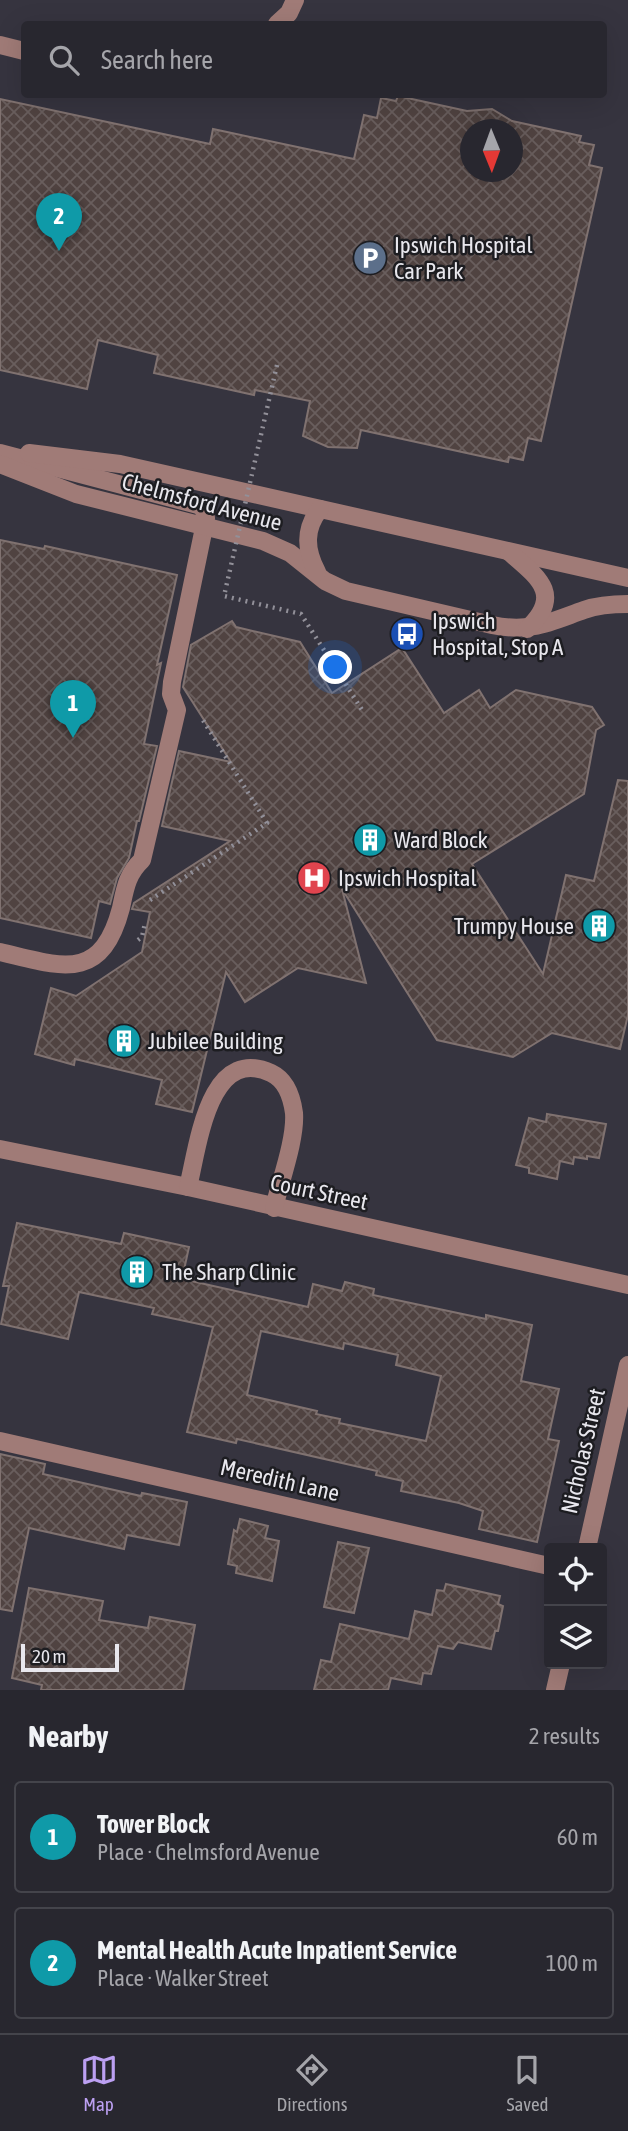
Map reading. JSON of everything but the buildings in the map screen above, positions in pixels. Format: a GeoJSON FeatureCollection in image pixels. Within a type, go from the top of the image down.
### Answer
{"type":"FeatureCollection","features":[{"type":"Feature","properties":{"kind":"street"},"geometry":{"type":"LineString","coordinates":[[280,21],[289,13],[295,0]]}},
{"type":"Feature","properties":{"kind":"street"},"geometry":{"type":"LineString","coordinates":[[0,45],[21,50]]}},
{"type":"Feature","properties":{"kind":"street"},"geometry":{"type":"LineString","coordinates":[[0,452],[198,505],[205,513],[205,527],[172,682],[171,694],[186,709],[142,860],[130,872],[109,943],[96,956],[81,963],[60,964],[0,952]]}},
{"type":"Feature","properties":{"kind":"street","name":"Chelmsford Avenue"},"geometry":{"type":"LineString","coordinates":[[0,452],[102,460],[628,578]]}},
{"type":"Feature","properties":{"kind":"street","name":"Chelmsford Avenue"},"geometry":{"type":"LineString","coordinates":[[0,464],[76,494],[263,541],[281,548],[325,581],[354,593],[500,627],[527,628],[554,623],[597,607],[628,604]]}},
{"type":"Feature","properties":{"kind":"street"},"geometry":{"type":"LineString","coordinates":[[318,575],[309,553],[307,536],[311,521],[320,509]]}},
{"type":"Feature","properties":{"kind":"street"},"geometry":{"type":"LineString","coordinates":[[508,551],[531,571],[545,590],[544,610],[527,628]]}},
{"type":"Feature","properties":{"kind":"street"},"geometry":{"type":"LineString","coordinates":[[188,1188],[208,1105],[216,1091],[228,1076],[237,1070],[262,1069],[282,1081],[288,1091],[294,1114],[292,1136],[274,1208]]}},
{"type":"Feature","properties":{"kind":"street","name":"Court Street"},"geometry":{"type":"LineString","coordinates":[[0,1149],[628,1285]]}},
{"type":"Feature","properties":{"kind":"street","name":"Nicholas Street"},"geometry":{"type":"LineString","coordinates":[[588,1543],[628,1365]]}},
{"type":"Feature","properties":{"kind":"street","name":"Meredith Lane"},"geometry":{"type":"LineString","coordinates":[[0,1441],[544,1565]]}},
{"type":"Feature","properties":{"kind":"street"},"geometry":{"type":"LineString","coordinates":[[555,1690],[560,1669]]}},
{"type":"Feature","properties":{"kind":"path"},"geometry":{"type":"LineString","coordinates":[[277,365],[224,596],[301,614],[364,713]]}},
{"type":"Feature","properties":{"kind":"path"},"geometry":{"type":"LineString","coordinates":[[149,900],[267,823],[186,709]]}},
{"type":"Feature","properties":{"kind":"place","name":"Mental Health Acute Inpatient Service"},"geometry":{"type":"Point","coordinates":[59,251]}},
{"type":"Feature","properties":{"kind":"place","name":"Ipswich Hospital Car Park"},"geometry":{"type":"Point","coordinates":[370,258]}},
{"type":"Feature","properties":{"kind":"place","name":"Ipswich Hospital, Stop A"},"geometry":{"type":"Point","coordinates":[407,634]}},
{"type":"Feature","properties":{"kind":"place","name":"Tower Block"},"geometry":{"type":"Point","coordinates":[73,738]}},
{"type":"Feature","properties":{"kind":"place","name":"Ward Block"},"geometry":{"type":"Point","coordinates":[370,840]}},
{"type":"Feature","properties":{"kind":"place","name":"Ipswich Hospital"},"geometry":{"type":"Point","coordinates":[314,878]}},
{"type":"Feature","properties":{"kind":"place","name":"Trumpy House"},"geometry":{"type":"Point","coordinates":[599,926]}},
{"type":"Feature","properties":{"kind":"place","name":"Jubilee Building"},"geometry":{"type":"Point","coordinates":[124,1041]}},
{"type":"Feature","properties":{"kind":"place","name":"The Sharp Clinic"},"geometry":{"type":"Point","coordinates":[137,1272]}}]}
